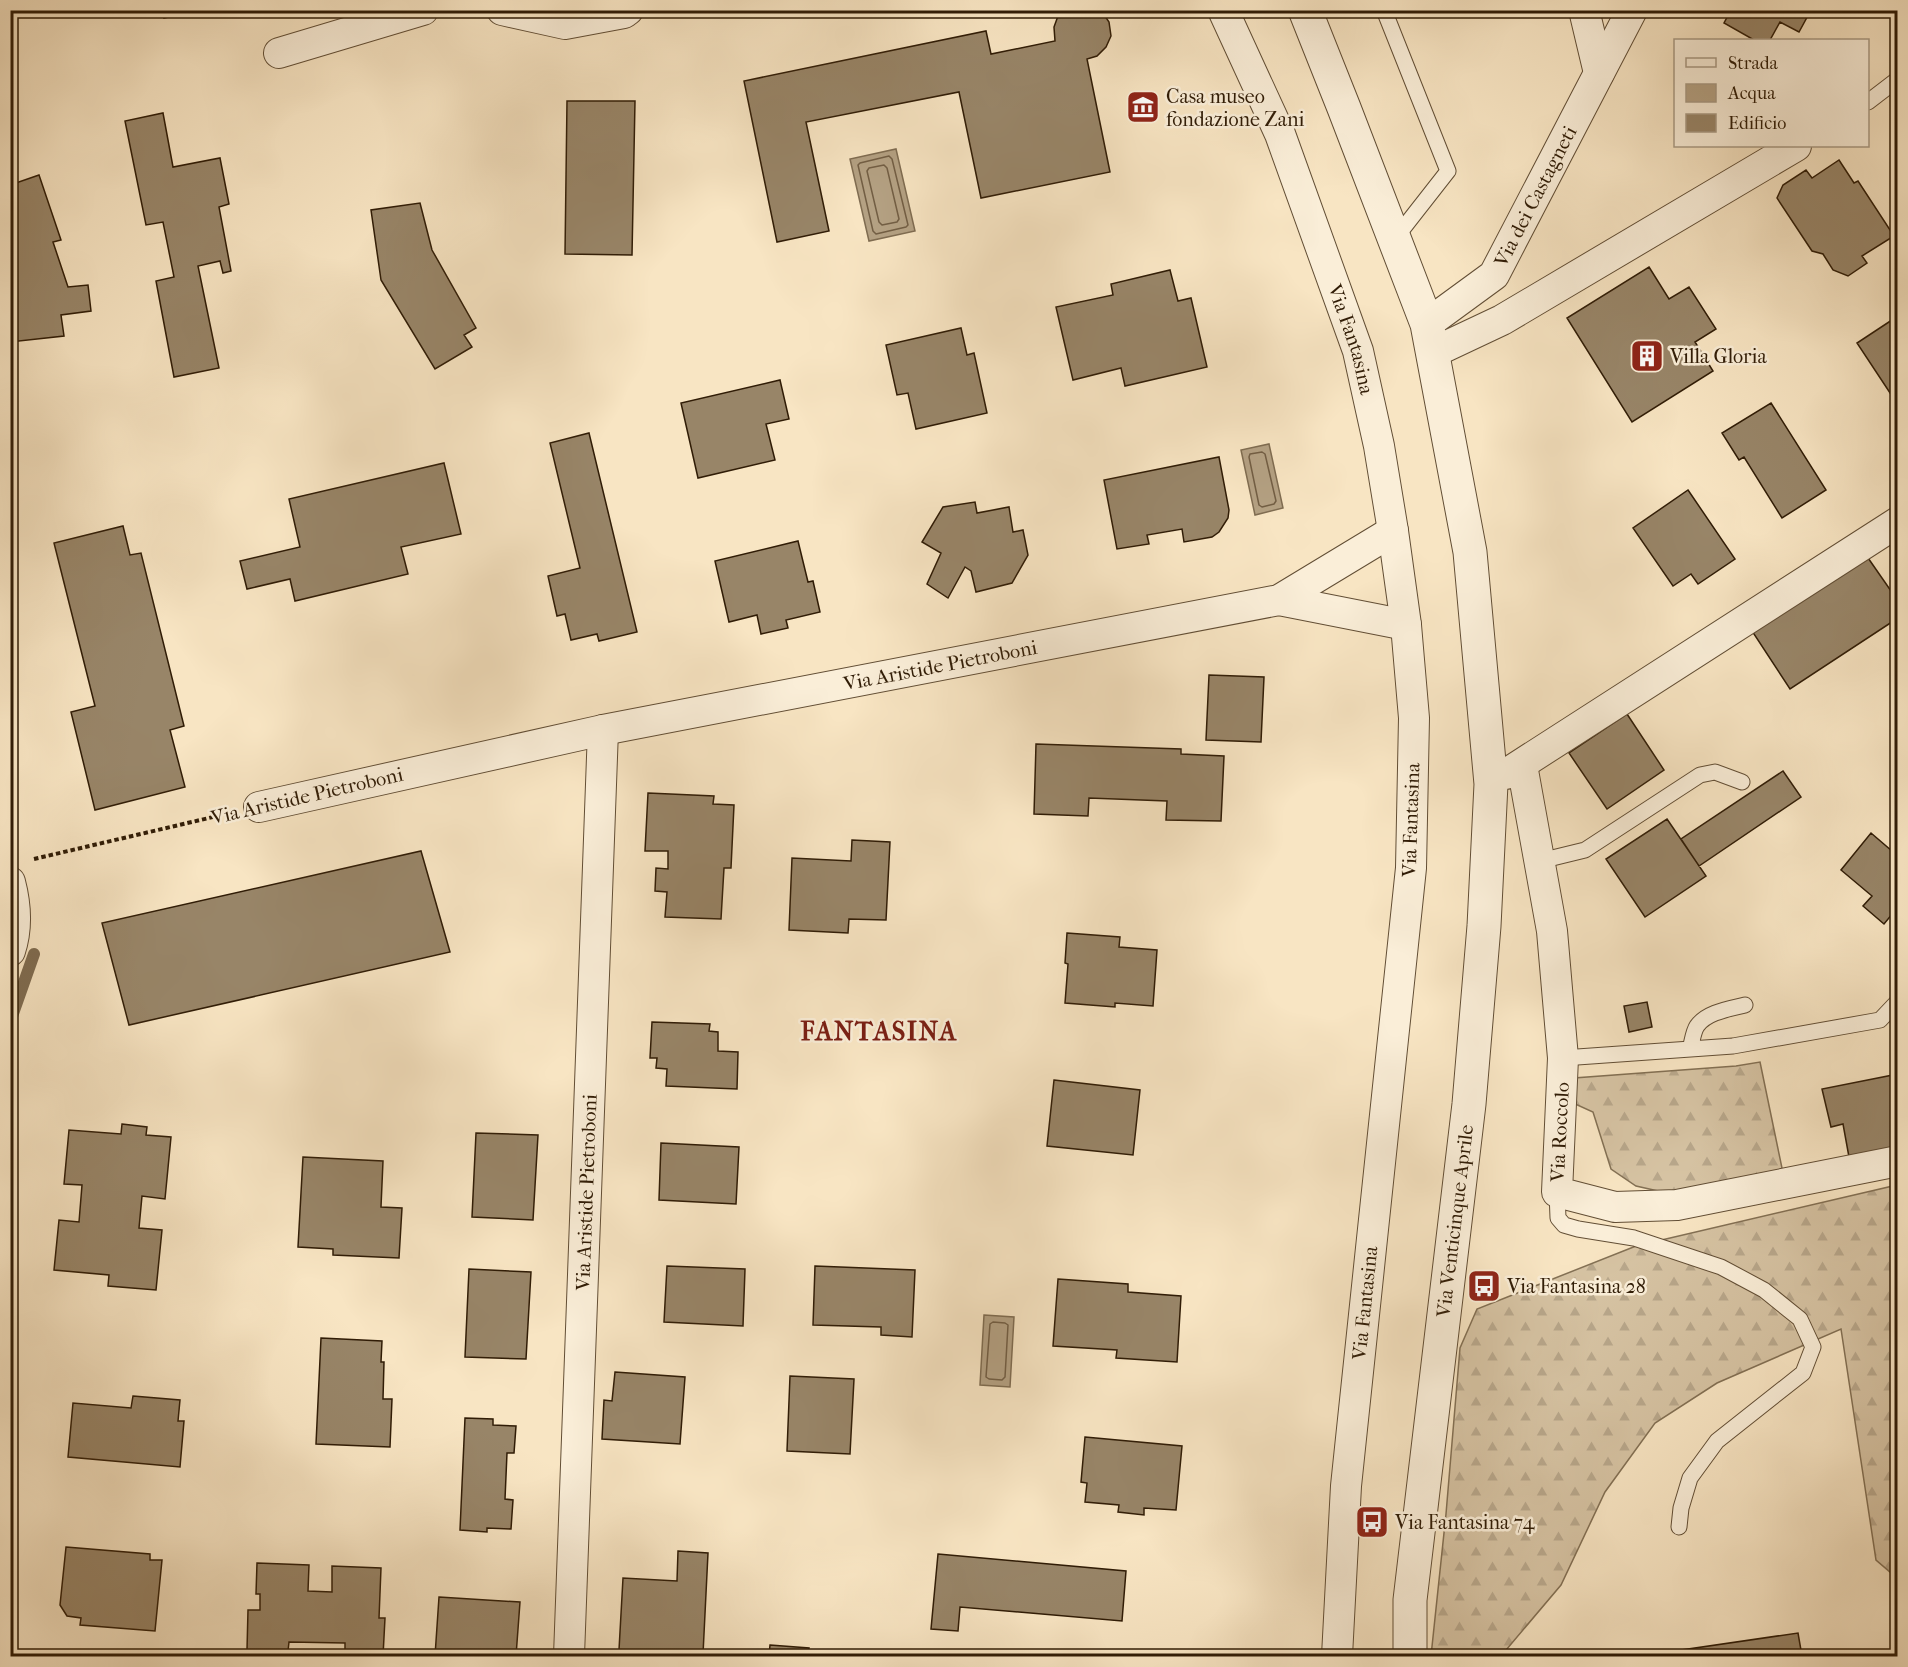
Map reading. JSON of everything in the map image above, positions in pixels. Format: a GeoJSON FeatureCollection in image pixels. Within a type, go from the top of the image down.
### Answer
{"type":"FeatureCollection","features":[{"type":"Feature","properties":{"kind":"street"},"geometry":{"type":"LineString","coordinates":[[279,53],[423,10]]}},
{"type":"Feature","properties":{"kind":"street"},"geometry":{"type":"LineString","coordinates":[[502,10],[565,24],[624,13],[628,10]]}},
{"type":"Feature","properties":{"kind":"street","name":"Via Fantasina"},"geometry":{"type":"LineString","coordinates":[[1223,10],[1280,134],[1358,351],[1379,446],[1393,531],[1406,625],[1414,718],[1411,868],[1346,1485],[1337,1656]]}},
{"type":"Feature","properties":{"kind":"street"},"geometry":{"type":"LineString","coordinates":[[1305,10],[1394,240],[1429,339],[1470,552],[1491,784],[1898,522]]}},
{"type":"Feature","properties":{"kind":"street"},"geometry":{"type":"LineString","coordinates":[[1584,10],[1599,73]]}},
{"type":"Feature","properties":{"kind":"street","name":"Via dei Castagneti"},"geometry":{"type":"LineString","coordinates":[[1429,339],[1494,275],[1632,10]]}},
{"type":"Feature","properties":{"kind":"street"},"geometry":{"type":"LineString","coordinates":[[1429,339],[1502,320],[1794,147]]}},
{"type":"Feature","properties":{"kind":"street","name":"Via Aristide Pietroboni"},"geometry":{"type":"LineString","coordinates":[[258,807],[603,730],[1279,600],[1393,531]]}},
{"type":"Feature","properties":{"kind":"street","name":"Via Aristide Pietroboni"},"geometry":{"type":"LineString","coordinates":[[1279,600],[1406,625]]}},
{"type":"Feature","properties":{"kind":"street","name":"Via Aristide Pietroboni"},"geometry":{"type":"LineString","coordinates":[[569,1656],[603,730]]}},
{"type":"Feature","properties":{"kind":"street","name":"Via Roccolo"},"geometry":{"type":"LineString","coordinates":[[1522,765],[1552,932],[1563,1058],[1557,1192],[1615,1207],[1677,1205],[1898,1161]]}},
{"type":"Feature","properties":{"kind":"street","name":"Via Venticinque Aprile"},"geometry":{"type":"LineString","coordinates":[[1410,1656],[1410,1600],[1469,1104],[1484,926],[1491,784]]}},
{"type":"Feature","properties":{"kind":"street"},"geometry":{"type":"LineString","coordinates":[[10,882],[16,906],[15,937],[10,951]]}},
{"type":"Feature","properties":{"kind":"lane"},"geometry":{"type":"LineString","coordinates":[[1384,10],[1448,171],[1394,240]]}},
{"type":"Feature","properties":{"kind":"lane"},"geometry":{"type":"LineString","coordinates":[[1869,101],[1898,79]]}},
{"type":"Feature","properties":{"kind":"lane"},"geometry":{"type":"LineString","coordinates":[[1540,861],[1585,850],[1700,775],[1715,772],[1742,782]]}},
{"type":"Feature","properties":{"kind":"lane"},"geometry":{"type":"LineString","coordinates":[[1563,1058],[1733,1046],[1880,1020],[1898,1001]]}},
{"type":"Feature","properties":{"kind":"lane"},"geometry":{"type":"LineString","coordinates":[[1690,1049],[1697,1027],[1707,1018],[1722,1010],[1745,1005]]}},
{"type":"Feature","properties":{"kind":"lane"},"geometry":{"type":"LineString","coordinates":[[1557,1192],[1557,1218],[1564,1225],[1634,1238],[1721,1267],[1764,1290],[1800,1319],[1812,1347],[1803,1373],[1717,1441],[1690,1478],[1681,1508],[1679,1527]]}},
{"type":"Feature","properties":{"kind":"path","name":"Via Aristide Pietroboni"},"geometry":{"type":"LineString","coordinates":[[33,859],[258,807]]}},
{"type":"Feature","properties":{"kind":"green space"},"geometry":{"type":"Polygon","coordinates":[[[1760,1062],[1783,1173],[1667,1193],[1636,1186],[1611,1169],[1593,1112],[1573,1103],[1574,1078],[1736,1066],[1760,1062]]]}},
{"type":"Feature","properties":{"kind":"green space"},"geometry":{"type":"Polygon","coordinates":[[[1897,1185],[1897,1578],[1876,1560],[1841,1329],[1717,1383],[1655,1423],[1605,1492],[1561,1585],[1501,1656],[1431,1656],[1460,1348],[1477,1309],[1636,1246],[1897,1185]]]}},
{"type":"Feature","properties":{"kind":"water"},"geometry":{"type":"Polygon","coordinates":[[[896,149],[915,231],[869,241],[850,159],[896,149]]]}},
{"type":"Feature","properties":{"kind":"water"},"geometry":{"type":"Polygon","coordinates":[[[1269,444],[1283,508],[1255,515],[1241,450],[1269,444]]]}},
{"type":"Feature","properties":{"kind":"water"},"geometry":{"type":"Polygon","coordinates":[[[984,1315],[1014,1317],[1010,1387],[980,1385],[984,1315]]]}},
{"type":"Feature","properties":{"kind":"building"},"geometry":{"type":"Polygon","coordinates":[[[163,10],[199,10],[164,18],[163,10]]]}},
{"type":"Feature","properties":{"kind":"building"},"geometry":{"type":"Polygon","coordinates":[[[1064,10],[1101,10],[1109,22],[1111,36],[1106,47],[1097,56],[1087,59],[1110,172],[981,198],[959,92],[806,122],[829,231],[777,242],[744,81],[986,31],[991,54],[1055,41],[1054,27],[1058,16],[1064,10]]]}},
{"type":"Feature","properties":{"kind":"building"},"geometry":{"type":"Polygon","coordinates":[[[1731,10],[1811,10],[1799,32],[1780,22],[1771,39],[1752,39],[1724,23],[1731,10]]]}},
{"type":"Feature","properties":{"kind":"building"},"geometry":{"type":"Polygon","coordinates":[[[567,101],[635,101],[632,255],[565,254],[567,101]]]}},
{"type":"Feature","properties":{"kind":"building"},"geometry":{"type":"Polygon","coordinates":[[[163,113],[173,167],[220,158],[229,204],[219,207],[231,271],[223,273],[220,261],[198,266],[219,368],[174,377],[156,281],[174,277],[163,222],[146,225],[125,121],[163,113]]]}},
{"type":"Feature","properties":{"kind":"building"},"geometry":{"type":"Polygon","coordinates":[[[1839,160],[1854,183],[1858,181],[1894,236],[1862,256],[1867,263],[1848,276],[1833,270],[1823,254],[1812,251],[1777,198],[1783,185],[1806,170],[1812,178],[1839,160]]]}},
{"type":"Feature","properties":{"kind":"building"},"geometry":{"type":"Polygon","coordinates":[[[39,175],[61,240],[53,242],[68,287],[88,285],[91,311],[61,315],[64,336],[10,342],[10,185],[39,175]]]}},
{"type":"Feature","properties":{"kind":"building"},"geometry":{"type":"Polygon","coordinates":[[[420,203],[432,250],[476,328],[464,335],[472,347],[435,369],[381,280],[371,210],[420,203]]]}},
{"type":"Feature","properties":{"kind":"building","name":"Villa Gloria"},"geometry":{"type":"Polygon","coordinates":[[[1649,267],[1669,299],[1689,287],[1716,329],[1695,342],[1713,371],[1632,422],[1567,318],[1649,267]]]}},
{"type":"Feature","properties":{"kind":"building"},"geometry":{"type":"Polygon","coordinates":[[[1170,270],[1178,301],[1191,298],[1207,367],[1125,386],[1121,368],[1073,380],[1056,307],[1113,295],[1111,284],[1170,270]]]}},
{"type":"Feature","properties":{"kind":"building"},"geometry":{"type":"Polygon","coordinates":[[[1898,316],[1898,405],[1857,343],[1898,316]]]}},
{"type":"Feature","properties":{"kind":"building"},"geometry":{"type":"Polygon","coordinates":[[[961,328],[967,355],[974,353],[987,413],[916,429],[908,393],[897,395],[886,345],[961,328]]]}},
{"type":"Feature","properties":{"kind":"building"},"geometry":{"type":"Polygon","coordinates":[[[780,380],[789,419],[766,424],[775,460],[698,478],[681,403],[780,380]]]}},
{"type":"Feature","properties":{"kind":"building"},"geometry":{"type":"Polygon","coordinates":[[[1771,403],[1826,490],[1782,518],[1744,457],[1739,460],[1722,433],[1771,403]]]}},
{"type":"Feature","properties":{"kind":"building"},"geometry":{"type":"Polygon","coordinates":[[[589,433],[637,632],[599,641],[597,634],[571,640],[565,614],[557,616],[548,576],[580,568],[550,443],[589,433]]]}},
{"type":"Feature","properties":{"kind":"building"},"geometry":{"type":"Polygon","coordinates":[[[1219,457],[1229,510],[1228,518],[1219,532],[1212,537],[1184,542],[1182,529],[1147,535],[1149,544],[1117,549],[1104,480],[1219,457]]]}},
{"type":"Feature","properties":{"kind":"building"},"geometry":{"type":"Polygon","coordinates":[[[444,463],[461,534],[401,547],[408,574],[295,601],[290,579],[247,589],[240,561],[300,547],[289,499],[444,463]]]}},
{"type":"Feature","properties":{"kind":"building"},"geometry":{"type":"Polygon","coordinates":[[[1688,490],[1735,559],[1698,584],[1691,574],[1673,586],[1633,528],[1688,490]]]}},
{"type":"Feature","properties":{"kind":"building"},"geometry":{"type":"Polygon","coordinates":[[[975,502],[977,513],[1009,507],[1013,532],[1023,530],[1028,555],[1012,583],[976,592],[971,571],[965,567],[948,598],[927,584],[941,553],[922,542],[943,507],[975,502]]]}},
{"type":"Feature","properties":{"kind":"building"},"geometry":{"type":"Polygon","coordinates":[[[123,526],[130,555],[141,553],[184,726],[170,730],[185,787],[95,810],[71,712],[95,706],[54,543],[123,526]]]}},
{"type":"Feature","properties":{"kind":"building"},"geometry":{"type":"Polygon","coordinates":[[[798,541],[808,582],[813,581],[820,612],[786,620],[788,628],[761,634],[757,615],[729,622],[715,561],[798,541]]]}},
{"type":"Feature","properties":{"kind":"building"},"geometry":{"type":"Polygon","coordinates":[[[1866,555],[1898,601],[1898,618],[1790,689],[1752,631],[1866,555]]]}},
{"type":"Feature","properties":{"kind":"building"},"geometry":{"type":"Polygon","coordinates":[[[1209,675],[1264,677],[1261,742],[1206,740],[1209,675]]]}},
{"type":"Feature","properties":{"kind":"building"},"geometry":{"type":"Polygon","coordinates":[[[1627,714],[1664,770],[1607,809],[1569,753],[1627,714]]]}},
{"type":"Feature","properties":{"kind":"building"},"geometry":{"type":"Polygon","coordinates":[[[1036,744],[1181,749],[1181,754],[1224,756],[1221,821],[1166,820],[1167,801],[1089,798],[1088,816],[1034,814],[1036,744]]]}},
{"type":"Feature","properties":{"kind":"building"},"geometry":{"type":"Polygon","coordinates":[[[1783,771],[1801,797],[1699,866],[1681,839],[1783,771]]]}},
{"type":"Feature","properties":{"kind":"building"},"geometry":{"type":"Polygon","coordinates":[[[648,793],[714,796],[713,804],[734,805],[731,868],[724,868],[721,919],[665,917],[667,892],[655,891],[656,868],[668,869],[668,851],[645,851],[648,793]]]}},
{"type":"Feature","properties":{"kind":"building"},"geometry":{"type":"Polygon","coordinates":[[[1667,819],[1706,876],[1645,917],[1606,859],[1667,819]]]}},
{"type":"Feature","properties":{"kind":"building"},"geometry":{"type":"Polygon","coordinates":[[[1871,833],[1892,851],[1898,845],[1898,907],[1884,924],[1863,906],[1872,896],[1841,870],[1871,833]]]}},
{"type":"Feature","properties":{"kind":"building"},"geometry":{"type":"Polygon","coordinates":[[[852,840],[890,842],[886,920],[849,919],[848,933],[789,930],[792,858],[851,861],[852,840]]]}},
{"type":"Feature","properties":{"kind":"building"},"geometry":{"type":"Polygon","coordinates":[[[421,851],[450,952],[129,1025],[102,923],[421,851]]]}},
{"type":"Feature","properties":{"kind":"building"},"geometry":{"type":"Polygon","coordinates":[[[1067,933],[1120,937],[1119,947],[1157,950],[1153,1006],[1115,1003],[1115,1007],[1065,1003],[1068,964],[1065,963],[1067,933]]]}},
{"type":"Feature","properties":{"kind":"building"},"geometry":{"type":"Polygon","coordinates":[[[1647,1002],[1652,1027],[1629,1032],[1624,1006],[1647,1002]]]}},
{"type":"Feature","properties":{"kind":"building"},"geometry":{"type":"Polygon","coordinates":[[[652,1022],[710,1024],[709,1031],[718,1032],[718,1051],[738,1052],[737,1089],[666,1086],[667,1069],[656,1068],[657,1058],[650,1058],[652,1022]]]}},
{"type":"Feature","properties":{"kind":"building"},"geometry":{"type":"Polygon","coordinates":[[[1898,1074],[1898,1147],[1849,1157],[1843,1124],[1831,1127],[1822,1089],[1898,1074]]]}},
{"type":"Feature","properties":{"kind":"building"},"geometry":{"type":"Polygon","coordinates":[[[1054,1080],[1140,1090],[1133,1155],[1047,1146],[1054,1080]]]}},
{"type":"Feature","properties":{"kind":"building"},"geometry":{"type":"Polygon","coordinates":[[[122,1124],[147,1127],[146,1135],[171,1137],[165,1199],[142,1196],[139,1228],[162,1230],[156,1290],[108,1286],[109,1275],[54,1270],[59,1220],[79,1222],[82,1185],[64,1184],[69,1130],[121,1134],[122,1124]]]}},
{"type":"Feature","properties":{"kind":"building"},"geometry":{"type":"Polygon","coordinates":[[[476,1133],[538,1135],[533,1220],[472,1217],[476,1133]]]}},
{"type":"Feature","properties":{"kind":"building"},"geometry":{"type":"Polygon","coordinates":[[[661,1143],[739,1147],[736,1204],[659,1200],[661,1143]]]}},
{"type":"Feature","properties":{"kind":"building"},"geometry":{"type":"Polygon","coordinates":[[[303,1157],[383,1161],[381,1207],[402,1208],[399,1258],[333,1255],[333,1249],[298,1247],[303,1157]]]}},
{"type":"Feature","properties":{"kind":"building"},"geometry":{"type":"Polygon","coordinates":[[[667,1266],[745,1269],[743,1326],[664,1322],[667,1266]]]}},
{"type":"Feature","properties":{"kind":"building"},"geometry":{"type":"Polygon","coordinates":[[[815,1266],[915,1270],[912,1337],[881,1335],[881,1327],[813,1325],[815,1266]]]}},
{"type":"Feature","properties":{"kind":"building"},"geometry":{"type":"Polygon","coordinates":[[[469,1269],[531,1272],[526,1359],[465,1357],[469,1269]]]}},
{"type":"Feature","properties":{"kind":"building"},"geometry":{"type":"Polygon","coordinates":[[[1058,1279],[1128,1284],[1128,1292],[1181,1296],[1177,1362],[1116,1358],[1117,1350],[1053,1346],[1058,1279]]]}},
{"type":"Feature","properties":{"kind":"building"},"geometry":{"type":"Polygon","coordinates":[[[321,1338],[382,1341],[383,1399],[392,1399],[390,1447],[316,1444],[321,1338]]]}},
{"type":"Feature","properties":{"kind":"building"},"geometry":{"type":"Polygon","coordinates":[[[615,1372],[685,1377],[680,1444],[602,1439],[604,1400],[612,1401],[615,1372]]]}},
{"type":"Feature","properties":{"kind":"building"},"geometry":{"type":"Polygon","coordinates":[[[790,1376],[854,1379],[850,1454],[787,1451],[790,1376]]]}},
{"type":"Feature","properties":{"kind":"building"},"geometry":{"type":"Polygon","coordinates":[[[133,1396],[180,1400],[178,1421],[184,1421],[180,1467],[68,1457],[73,1403],[131,1408],[133,1396]]]}},
{"type":"Feature","properties":{"kind":"building"},"geometry":{"type":"Polygon","coordinates":[[[465,1418],[493,1419],[493,1425],[516,1426],[514,1453],[507,1453],[505,1499],[513,1500],[511,1529],[487,1528],[487,1532],[460,1530],[465,1418]]]}},
{"type":"Feature","properties":{"kind":"building"},"geometry":{"type":"Polygon","coordinates":[[[1085,1437],[1182,1446],[1176,1510],[1144,1508],[1144,1515],[1118,1512],[1119,1505],[1085,1502],[1087,1483],[1081,1482],[1085,1437]]]}},
{"type":"Feature","properties":{"kind":"building"},"geometry":{"type":"Polygon","coordinates":[[[66,1547],[150,1554],[150,1560],[162,1560],[155,1631],[80,1625],[81,1618],[67,1616],[60,1605],[66,1547]]]}},
{"type":"Feature","properties":{"kind":"building"},"geometry":{"type":"Polygon","coordinates":[[[678,1551],[708,1553],[703,1654],[619,1650],[623,1578],[677,1581],[678,1551]]]}},
{"type":"Feature","properties":{"kind":"building"},"geometry":{"type":"Polygon","coordinates":[[[938,1554],[1126,1571],[1122,1621],[960,1607],[958,1631],[931,1629],[938,1554]]]}},
{"type":"Feature","properties":{"kind":"building"},"geometry":{"type":"Polygon","coordinates":[[[257,1563],[309,1565],[308,1591],[332,1592],[332,1566],[381,1568],[379,1618],[385,1618],[383,1656],[345,1656],[345,1643],[289,1642],[288,1651],[247,1650],[248,1610],[260,1610],[260,1594],[256,1594],[257,1563]]]}},
{"type":"Feature","properties":{"kind":"building"},"geometry":{"type":"Polygon","coordinates":[[[439,1597],[520,1602],[516,1656],[435,1656],[439,1597]]]}},
{"type":"Feature","properties":{"kind":"building"},"geometry":{"type":"Polygon","coordinates":[[[1798,1633],[1802,1656],[1640,1656],[1798,1633]]]}},
{"type":"Feature","properties":{"kind":"building"},"geometry":{"type":"Polygon","coordinates":[[[770,1645],[809,1648],[808,1656],[769,1656],[770,1645]]]}},
{"type":"Feature","properties":{"kind":"waterway"},"geometry":{"type":"LineString","coordinates":[[10,1022],[34,954]]}},
{"type":"Feature","properties":{"kind":"place","name":"Casa museo fondazione Zani"},"geometry":{"type":"Point","coordinates":[1143,107]}},
{"type":"Feature","properties":{"kind":"place","name":"Villa Gloria"},"geometry":{"type":"Point","coordinates":[1647,356]}},
{"type":"Feature","properties":{"kind":"place","name":"Via Fantasina 28"},"geometry":{"type":"Point","coordinates":[1484,1286]}},
{"type":"Feature","properties":{"kind":"place","name":"Via Fantasina 74"},"geometry":{"type":"Point","coordinates":[1372,1522]}},
{"type":"Feature","properties":{"kind":"district","name":"FANTASINA"},"geometry":{"type":"Point","coordinates":[879,1031]}}]}
